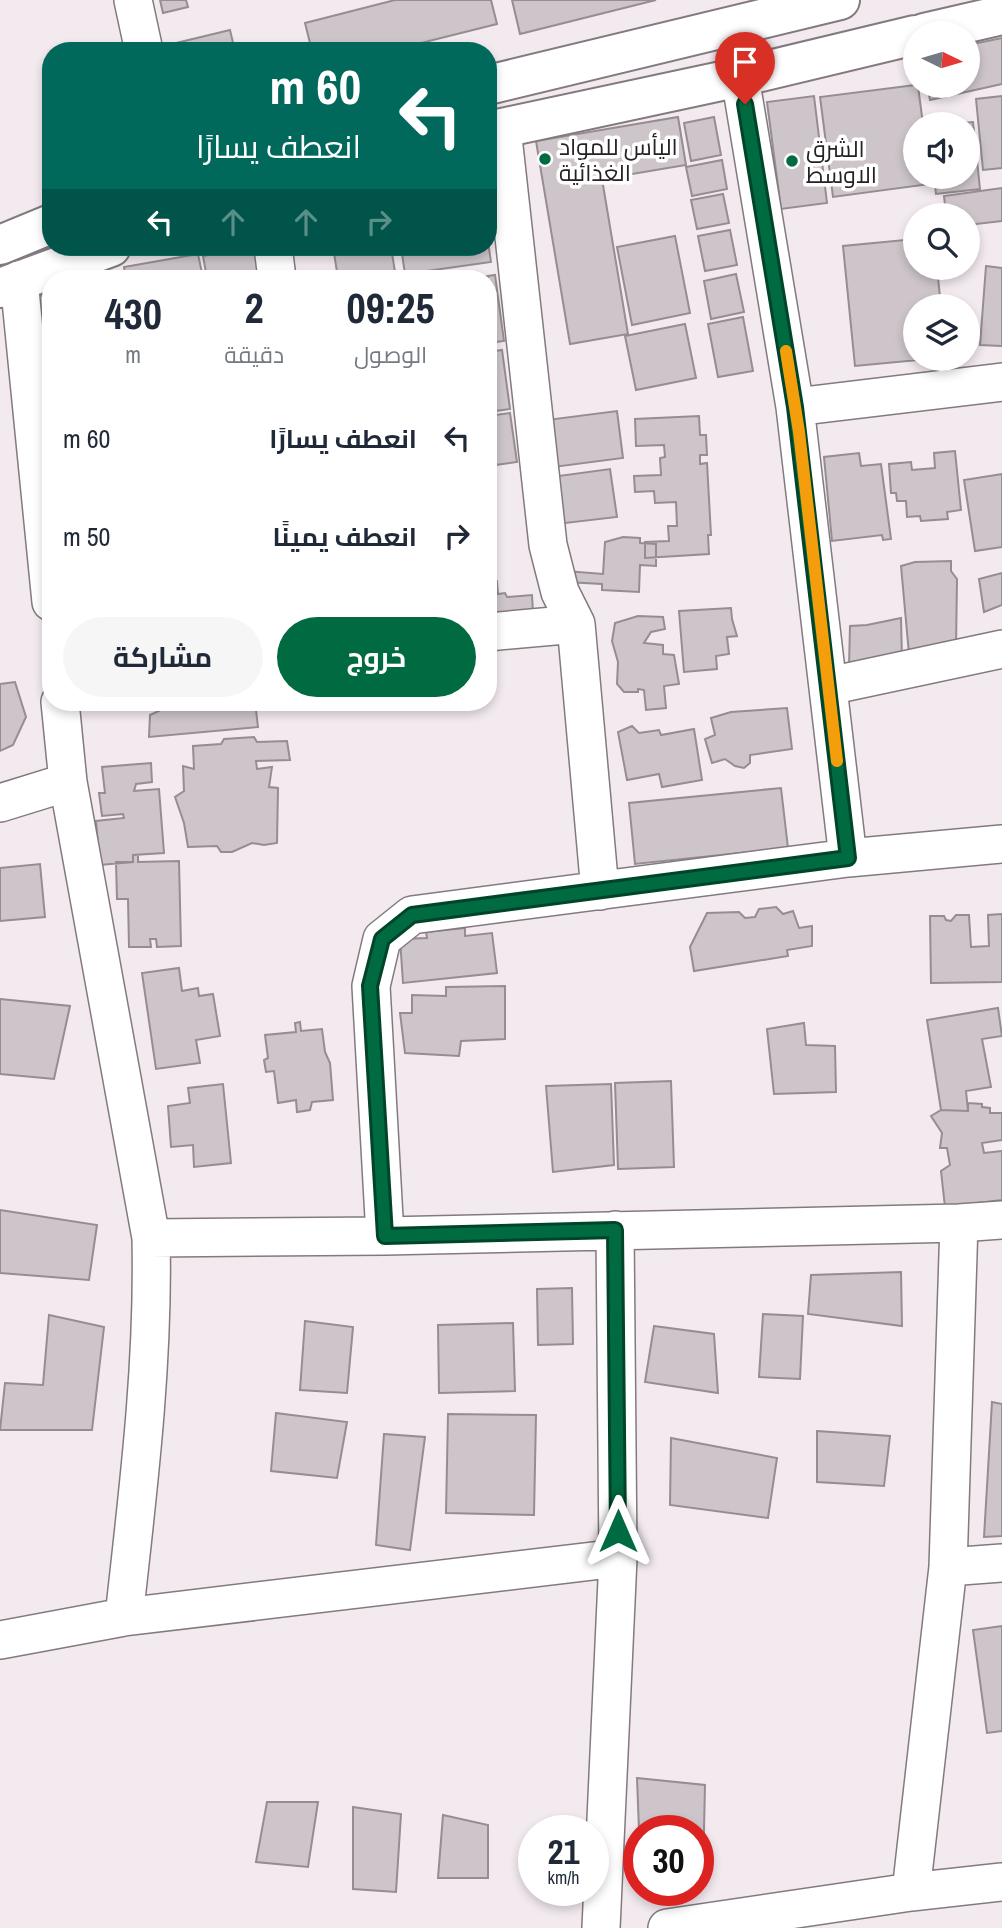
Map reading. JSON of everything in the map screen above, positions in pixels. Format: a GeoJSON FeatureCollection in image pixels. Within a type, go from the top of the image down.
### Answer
{"type":"FeatureCollection","features":[{"type":"Feature","properties":{"kind":"main road"},"geometry":{"type":"LineString","coordinates":[[497,83],[840,0]]}},
{"type":"Feature","properties":{"kind":"main road"},"geometry":{"type":"LineString","coordinates":[[976,21],[1002,15]]}},
{"type":"Feature","properties":{"kind":"main road"},"geometry":{"type":"LineString","coordinates":[[497,130],[740,77],[903,38]]}},
{"type":"Feature","properties":{"kind":"main road"},"geometry":{"type":"LineString","coordinates":[[0,245],[42,228]]}},
{"type":"Feature","properties":{"kind":"main road"},"geometry":{"type":"LineString","coordinates":[[48,270],[86,256]]}},
{"type":"Feature","properties":{"kind":"main road"},"geometry":{"type":"LineString","coordinates":[[10,284],[42,272]]}},
{"type":"Feature","properties":{"kind":"street"},"geometry":{"type":"LineString","coordinates":[[132,0],[142,42]]}},
{"type":"Feature","properties":{"kind":"street"},"geometry":{"type":"LineString","coordinates":[[740,77],[795,407],[848,858]]}},
{"type":"Feature","properties":{"kind":"street"},"geometry":{"type":"LineString","coordinates":[[497,146],[548,545],[557,583],[576,624],[600,891]]}},
{"type":"Feature","properties":{"kind":"street"},"geometry":{"type":"LineString","coordinates":[[10,284],[42,532]]}},
{"type":"Feature","properties":{"kind":"street"},"geometry":{"type":"LineString","coordinates":[[795,407],[1002,382]]}},
{"type":"Feature","properties":{"kind":"street"},"geometry":{"type":"LineString","coordinates":[[497,631],[576,624]]}},
{"type":"Feature","properties":{"kind":"street"},"geometry":{"type":"LineString","coordinates":[[829,686],[1002,649]]}},
{"type":"Feature","properties":{"kind":"street"},"geometry":{"type":"LineString","coordinates":[[61,711],[68,782],[151,1238],[153,1307],[139,1479],[124,1616]]}},
{"type":"Feature","properties":{"kind":"street"},"geometry":{"type":"LineString","coordinates":[[0,803],[68,782]]}},
{"type":"Feature","properties":{"kind":"street"},"geometry":{"type":"LineString","coordinates":[[385,1236],[370,986],[382,939],[412,915],[848,858],[1002,844]]}},
{"type":"Feature","properties":{"kind":"street"},"geometry":{"type":"LineString","coordinates":[[151,1238],[385,1236],[1002,1220]]}},
{"type":"Feature","properties":{"kind":"street"},"geometry":{"type":"LineString","coordinates":[[911,1892],[948,1567],[959,1223]]}},
{"type":"Feature","properties":{"kind":"street"},"geometry":{"type":"LineString","coordinates":[[601,1928],[618,1558],[615,1230]]}},
{"type":"Feature","properties":{"kind":"street"},"geometry":{"type":"LineString","coordinates":[[0,1640],[124,1616],[618,1558]]}},
{"type":"Feature","properties":{"kind":"street"},"geometry":{"type":"LineString","coordinates":[[948,1567],[1002,1563]]}},
{"type":"Feature","properties":{"kind":"street"},"geometry":{"type":"LineString","coordinates":[[671,1928],[911,1892],[1002,1882]]}},
{"type":"Feature","properties":{"kind":"building"},"geometry":{"type":"Polygon","coordinates":[[[160,0],[186,0],[188,7],[163,13],[160,0]]]}},
{"type":"Feature","properties":{"kind":"building"},"geometry":{"type":"Polygon","coordinates":[[[395,0],[491,0],[497,24],[425,42],[310,42],[305,23],[395,0]]]}},
{"type":"Feature","properties":{"kind":"building"},"geometry":{"type":"Polygon","coordinates":[[[512,0],[656,0],[520,34],[512,0]]]}},
{"type":"Feature","properties":{"kind":"building"},"geometry":{"type":"Polygon","coordinates":[[[230,30],[233,42],[180,42],[230,30]]]}},
{"type":"Feature","properties":{"kind":"building"},"geometry":{"type":"Polygon","coordinates":[[[1002,38],[1002,84],[980,89],[980,43],[1002,38]]]}},
{"type":"Feature","properties":{"kind":"building"},"geometry":{"type":"Polygon","coordinates":[[[903,87],[903,98],[920,98],[921,112],[903,112],[903,188],[833,197],[820,97],[903,87]]]}},
{"type":"Feature","properties":{"kind":"building"},"geometry":{"type":"Polygon","coordinates":[[[814,96],[827,203],[781,209],[767,102],[814,96]]]}},
{"type":"Feature","properties":{"kind":"building"},"geometry":{"type":"Polygon","coordinates":[[[1002,96],[1002,168],[983,170],[980,112],[977,112],[976,99],[1002,96]]]}},
{"type":"Feature","properties":{"kind":"building"},"geometry":{"type":"Polygon","coordinates":[[[678,117],[686,165],[602,179],[628,334],[570,344],[536,141],[678,117]]]}},
{"type":"Feature","properties":{"kind":"building"},"geometry":{"type":"Polygon","coordinates":[[[714,117],[721,155],[691,161],[684,123],[714,117]]]}},
{"type":"Feature","properties":{"kind":"building"},"geometry":{"type":"Polygon","coordinates":[[[722,160],[727,189],[692,196],[686,167],[722,160]]]}},
{"type":"Feature","properties":{"kind":"building"},"geometry":{"type":"Polygon","coordinates":[[[1002,188],[1002,221],[980,224],[980,203],[945,203],[944,196],[1002,188]]]}},
{"type":"Feature","properties":{"kind":"building"},"geometry":{"type":"Polygon","coordinates":[[[935,189],[980,189],[936,194],[935,189]]]}},
{"type":"Feature","properties":{"kind":"building"},"geometry":{"type":"Polygon","coordinates":[[[723,194],[729,223],[697,229],[691,200],[723,194]]]}},
{"type":"Feature","properties":{"kind":"building"},"geometry":{"type":"Polygon","coordinates":[[[730,230],[737,265],[705,271],[698,236],[730,230]]]}},
{"type":"Feature","properties":{"kind":"building"},"geometry":{"type":"Polygon","coordinates":[[[675,236],[690,313],[632,325],[617,247],[675,236]]]}},
{"type":"Feature","properties":{"kind":"building"},"geometry":{"type":"Polygon","coordinates":[[[903,240],[903,280],[938,280],[940,294],[903,294],[903,361],[855,366],[843,246],[903,240]]]}},
{"type":"Feature","properties":{"kind":"building"},"geometry":{"type":"Polygon","coordinates":[[[198,256],[201,270],[125,270],[124,267],[198,256]]]}},
{"type":"Feature","properties":{"kind":"building"},"geometry":{"type":"Polygon","coordinates":[[[203,256],[259,256],[261,270],[206,270],[203,256]]]}},
{"type":"Feature","properties":{"kind":"building"},"geometry":{"type":"Polygon","coordinates":[[[334,256],[392,256],[395,270],[337,270],[334,256]]]}},
{"type":"Feature","properties":{"kind":"building"},"geometry":{"type":"Polygon","coordinates":[[[402,256],[490,256],[491,262],[434,270],[404,270],[402,256]]]}},
{"type":"Feature","properties":{"kind":"building"},"geometry":{"type":"Polygon","coordinates":[[[986,266],[1002,268],[1002,346],[980,345],[986,266]]]}},
{"type":"Feature","properties":{"kind":"building"},"geometry":{"type":"Polygon","coordinates":[[[736,274],[744,312],[711,319],[704,281],[736,274]]]}},
{"type":"Feature","properties":{"kind":"building"},"geometry":{"type":"Polygon","coordinates":[[[497,290],[504,341],[497,342],[497,290]]]}},
{"type":"Feature","properties":{"kind":"building"},"geometry":{"type":"Polygon","coordinates":[[[42,296],[42,383],[27,298],[42,296]]]}},
{"type":"Feature","properties":{"kind":"building"},"geometry":{"type":"Polygon","coordinates":[[[743,317],[753,371],[718,377],[708,324],[743,317]]]}},
{"type":"Feature","properties":{"kind":"building"},"geometry":{"type":"Polygon","coordinates":[[[685,324],[696,378],[636,390],[625,336],[685,324]]]}},
{"type":"Feature","properties":{"kind":"building"},"geometry":{"type":"Polygon","coordinates":[[[502,350],[510,409],[497,411],[497,351],[502,350]]]}},
{"type":"Feature","properties":{"kind":"building"},"geometry":{"type":"Polygon","coordinates":[[[617,411],[623,458],[546,468],[539,421],[617,411]]]}},
{"type":"Feature","properties":{"kind":"building"},"geometry":{"type":"Polygon","coordinates":[[[510,413],[517,462],[497,465],[497,415],[510,413]]]}},
{"type":"Feature","properties":{"kind":"building"},"geometry":{"type":"Polygon","coordinates":[[[699,416],[700,435],[706,435],[707,455],[700,455],[700,464],[707,463],[711,535],[708,535],[709,554],[645,558],[645,542],[669,541],[668,526],[677,526],[676,502],[655,503],[654,491],[635,492],[634,476],[661,475],[660,458],[665,457],[664,445],[636,446],[635,419],[699,416]]]}},
{"type":"Feature","properties":{"kind":"building"},"geometry":{"type":"Polygon","coordinates":[[[955,451],[961,510],[947,512],[948,519],[921,521],[920,516],[907,517],[906,501],[897,501],[896,493],[891,493],[889,464],[911,462],[912,470],[935,468],[934,453],[955,451]]]}},
{"type":"Feature","properties":{"kind":"building"},"geometry":{"type":"Polygon","coordinates":[[[859,453],[861,466],[881,464],[891,539],[883,540],[882,535],[832,541],[824,457],[859,453]]]}},
{"type":"Feature","properties":{"kind":"building"},"geometry":{"type":"Polygon","coordinates":[[[610,469],[617,517],[557,524],[551,477],[610,469]]]}},
{"type":"Feature","properties":{"kind":"building"},"geometry":{"type":"Polygon","coordinates":[[[1002,474],[1002,547],[975,551],[964,480],[1002,474]]]}},
{"type":"Feature","properties":{"kind":"building"},"geometry":{"type":"Polygon","coordinates":[[[623,537],[640,538],[640,543],[656,544],[656,566],[640,565],[639,592],[602,590],[602,584],[566,582],[566,571],[603,574],[605,542],[623,537]]]}},
{"type":"Feature","properties":{"kind":"building"},"geometry":{"type":"Polygon","coordinates":[[[951,561],[951,571],[957,579],[956,648],[909,654],[901,566],[915,562],[951,561]]]}},
{"type":"Feature","properties":{"kind":"building"},"geometry":{"type":"Polygon","coordinates":[[[1002,573],[1002,605],[984,612],[979,579],[1002,573]]]}},
{"type":"Feature","properties":{"kind":"building"},"geometry":{"type":"Polygon","coordinates":[[[497,581],[498,594],[505,593],[507,597],[532,595],[533,613],[497,626],[497,581]]]}},
{"type":"Feature","properties":{"kind":"building"},"geometry":{"type":"Polygon","coordinates":[[[731,608],[737,636],[727,637],[729,654],[716,656],[717,669],[684,672],[679,611],[731,608]]]}},
{"type":"Feature","properties":{"kind":"building"},"geometry":{"type":"Polygon","coordinates":[[[638,616],[663,617],[665,629],[651,632],[644,643],[663,645],[663,654],[674,655],[679,684],[664,686],[666,708],[646,710],[644,690],[624,692],[617,684],[618,662],[612,641],[615,623],[638,616]]]}},
{"type":"Feature","properties":{"kind":"building"},"geometry":{"type":"Polygon","coordinates":[[[901,618],[902,659],[849,667],[850,626],[901,618]]]}},
{"type":"Feature","properties":{"kind":"building"},"geometry":{"type":"Polygon","coordinates":[[[15,682],[26,717],[13,745],[0,751],[0,684],[15,682]]]}},
{"type":"Feature","properties":{"kind":"building"},"geometry":{"type":"Polygon","coordinates":[[[787,708],[792,749],[750,755],[750,763],[744,768],[725,759],[712,763],[705,739],[715,735],[711,718],[731,712],[787,708]]]}},
{"type":"Feature","properties":{"kind":"building"},"geometry":{"type":"Polygon","coordinates":[[[159,711],[256,711],[258,727],[149,737],[150,715],[159,711]]]}},
{"type":"Feature","properties":{"kind":"building"},"geometry":{"type":"Polygon","coordinates":[[[632,726],[639,733],[659,730],[661,735],[694,729],[702,780],[662,787],[659,774],[627,780],[618,732],[632,726]]]}},
{"type":"Feature","properties":{"kind":"building"},"geometry":{"type":"Polygon","coordinates":[[[254,737],[257,742],[287,741],[290,760],[256,761],[257,769],[272,767],[269,787],[278,788],[277,843],[252,843],[232,852],[221,852],[217,846],[188,847],[184,823],[175,797],[184,791],[183,766],[194,769],[193,746],[221,744],[224,739],[254,737]]]}},
{"type":"Feature","properties":{"kind":"building"},"geometry":{"type":"Polygon","coordinates":[[[151,763],[152,782],[136,784],[134,791],[159,789],[164,853],[133,855],[133,862],[100,865],[96,821],[124,818],[123,814],[102,816],[99,793],[105,793],[102,767],[151,763]]]}},
{"type":"Feature","properties":{"kind":"building"},"geometry":{"type":"Polygon","coordinates":[[[781,788],[788,848],[635,864],[629,803],[781,788]]]}},
{"type":"Feature","properties":{"kind":"building"},"geometry":{"type":"Polygon","coordinates":[[[133,855],[138,855],[138,862],[179,861],[181,946],[157,947],[156,939],[150,939],[151,947],[129,947],[128,899],[117,899],[116,862],[133,862],[133,855]]]}},
{"type":"Feature","properties":{"kind":"building"},"geometry":{"type":"Polygon","coordinates":[[[40,864],[45,917],[0,921],[0,868],[40,864]]]}},
{"type":"Feature","properties":{"kind":"building"},"geometry":{"type":"Polygon","coordinates":[[[776,907],[783,914],[793,911],[799,928],[812,926],[812,946],[787,950],[788,956],[694,971],[690,947],[707,913],[739,912],[745,918],[755,917],[759,909],[776,907]]]}},
{"type":"Feature","properties":{"kind":"building"},"geometry":{"type":"Polygon","coordinates":[[[1002,914],[1002,982],[931,983],[930,916],[944,916],[951,921],[956,915],[969,915],[971,947],[989,946],[988,915],[1002,914]]]}},
{"type":"Feature","properties":{"kind":"building"},"geometry":{"type":"Polygon","coordinates":[[[465,928],[465,936],[492,933],[497,973],[403,983],[400,939],[427,938],[426,932],[465,928]]]}},
{"type":"Feature","properties":{"kind":"building"},"geometry":{"type":"Polygon","coordinates":[[[179,968],[182,991],[198,988],[199,996],[213,994],[220,1036],[196,1040],[200,1063],[156,1069],[142,973],[179,968]]]}},
{"type":"Feature","properties":{"kind":"building"},"geometry":{"type":"Polygon","coordinates":[[[505,986],[505,1039],[461,1041],[459,1056],[405,1053],[400,1013],[412,1013],[412,995],[446,996],[446,987],[505,986]]]}},
{"type":"Feature","properties":{"kind":"building"},"geometry":{"type":"Polygon","coordinates":[[[0,999],[70,1006],[54,1079],[0,1074],[0,999]]]}},
{"type":"Feature","properties":{"kind":"building"},"geometry":{"type":"Polygon","coordinates":[[[998,1008],[1002,1036],[982,1039],[991,1087],[966,1091],[968,1111],[941,1110],[927,1020],[998,1008]]]}},
{"type":"Feature","properties":{"kind":"building"},"geometry":{"type":"Polygon","coordinates":[[[300,1022],[301,1031],[322,1029],[325,1052],[330,1063],[333,1100],[312,1102],[310,1110],[297,1112],[296,1100],[278,1103],[274,1071],[266,1072],[264,1060],[268,1058],[265,1035],[296,1032],[295,1023],[300,1022]]]}},
{"type":"Feature","properties":{"kind":"building"},"geometry":{"type":"Polygon","coordinates":[[[804,1023],[806,1045],[835,1046],[836,1092],[774,1094],[767,1029],[804,1023]]]}},
{"type":"Feature","properties":{"kind":"building"},"geometry":{"type":"Polygon","coordinates":[[[671,1081],[674,1167],[618,1169],[615,1083],[671,1081]]]}},
{"type":"Feature","properties":{"kind":"building"},"geometry":{"type":"Polygon","coordinates":[[[223,1084],[231,1163],[194,1167],[193,1145],[171,1147],[168,1106],[190,1103],[188,1088],[223,1084]]]}},
{"type":"Feature","properties":{"kind":"building"},"geometry":{"type":"Polygon","coordinates":[[[611,1084],[614,1165],[553,1172],[546,1086],[611,1084]]]}},
{"type":"Feature","properties":{"kind":"building"},"geometry":{"type":"Polygon","coordinates":[[[968,1103],[982,1104],[982,1107],[990,1108],[990,1113],[1002,1113],[1002,1140],[982,1143],[984,1153],[1002,1151],[1002,1200],[945,1207],[941,1171],[950,1165],[947,1148],[940,1148],[942,1133],[931,1116],[941,1110],[968,1111],[968,1103]]]}},
{"type":"Feature","properties":{"kind":"building"},"geometry":{"type":"Polygon","coordinates":[[[0,1210],[97,1225],[89,1280],[0,1273],[0,1210]]]}},
{"type":"Feature","properties":{"kind":"building"},"geometry":{"type":"Polygon","coordinates":[[[901,1272],[902,1326],[808,1314],[811,1275],[901,1272]]]}},
{"type":"Feature","properties":{"kind":"building"},"geometry":{"type":"Polygon","coordinates":[[[572,1288],[573,1344],[538,1345],[537,1289],[572,1288]]]}},
{"type":"Feature","properties":{"kind":"building"},"geometry":{"type":"Polygon","coordinates":[[[763,1314],[803,1316],[800,1379],[759,1377],[763,1314]]]}},
{"type":"Feature","properties":{"kind":"building"},"geometry":{"type":"Polygon","coordinates":[[[49,1315],[104,1327],[92,1430],[0,1430],[5,1383],[43,1385],[49,1315]]]}},
{"type":"Feature","properties":{"kind":"building"},"geometry":{"type":"Polygon","coordinates":[[[305,1321],[353,1327],[347,1393],[300,1390],[305,1321]]]}},
{"type":"Feature","properties":{"kind":"building"},"geometry":{"type":"Polygon","coordinates":[[[513,1323],[515,1391],[439,1393],[438,1325],[513,1323]]]}},
{"type":"Feature","properties":{"kind":"building"},"geometry":{"type":"Polygon","coordinates":[[[654,1326],[714,1334],[718,1393],[645,1382],[654,1326]]]}},
{"type":"Feature","properties":{"kind":"building"},"geometry":{"type":"Polygon","coordinates":[[[992,1402],[1002,1404],[1002,1536],[984,1537],[992,1402]]]}},
{"type":"Feature","properties":{"kind":"building"},"geometry":{"type":"Polygon","coordinates":[[[276,1413],[347,1422],[337,1478],[271,1471],[276,1413]]]}},
{"type":"Feature","properties":{"kind":"building"},"geometry":{"type":"Polygon","coordinates":[[[448,1414],[536,1415],[534,1515],[446,1513],[448,1414]]]}},
{"type":"Feature","properties":{"kind":"building"},"geometry":{"type":"Polygon","coordinates":[[[817,1431],[890,1436],[884,1486],[817,1482],[817,1431]]]}},
{"type":"Feature","properties":{"kind":"building"},"geometry":{"type":"Polygon","coordinates":[[[384,1434],[425,1437],[410,1550],[376,1545],[384,1434]]]}},
{"type":"Feature","properties":{"kind":"building"},"geometry":{"type":"Polygon","coordinates":[[[671,1438],[777,1458],[768,1518],[670,1505],[671,1438]]]}},
{"type":"Feature","properties":{"kind":"building"},"geometry":{"type":"Polygon","coordinates":[[[1002,1626],[1002,1731],[987,1733],[973,1630],[1002,1626]]]}},
{"type":"Feature","properties":{"kind":"building"},"geometry":{"type":"Polygon","coordinates":[[[637,1778],[705,1785],[704,1815],[638,1815],[637,1778]]]}},
{"type":"Feature","properties":{"kind":"building"},"geometry":{"type":"Polygon","coordinates":[[[267,1802],[318,1802],[308,1867],[256,1862],[267,1802]]]}},
{"type":"Feature","properties":{"kind":"building"},"geometry":{"type":"Polygon","coordinates":[[[353,1807],[401,1814],[396,1892],[353,1889],[353,1807]]]}},
{"type":"Feature","properties":{"kind":"building"},"geometry":{"type":"Polygon","coordinates":[[[443,1815],[488,1825],[488,1878],[438,1878],[443,1815]]]}},
{"type":"Feature","properties":{"kind":"slow traffic"},"geometry":{"type":"LineString","coordinates":[[786,351],[799,432],[837,761]]}},
{"type":"Feature","properties":{"kind":"place","name":"اليأس للمواد الغذائية"},"geometry":{"type":"Point","coordinates":[545,159]}},
{"type":"Feature","properties":{"kind":"place","name":"الشرق الاوسط"},"geometry":{"type":"Point","coordinates":[792,161]}},
{"type":"Feature","properties":{"kind":"route"},"geometry":{"type":"LineString","coordinates":[[618,1531],[615,1230],[385,1236],[370,986],[382,939],[412,915],[848,858],[795,407],[745,104]]}}]}
